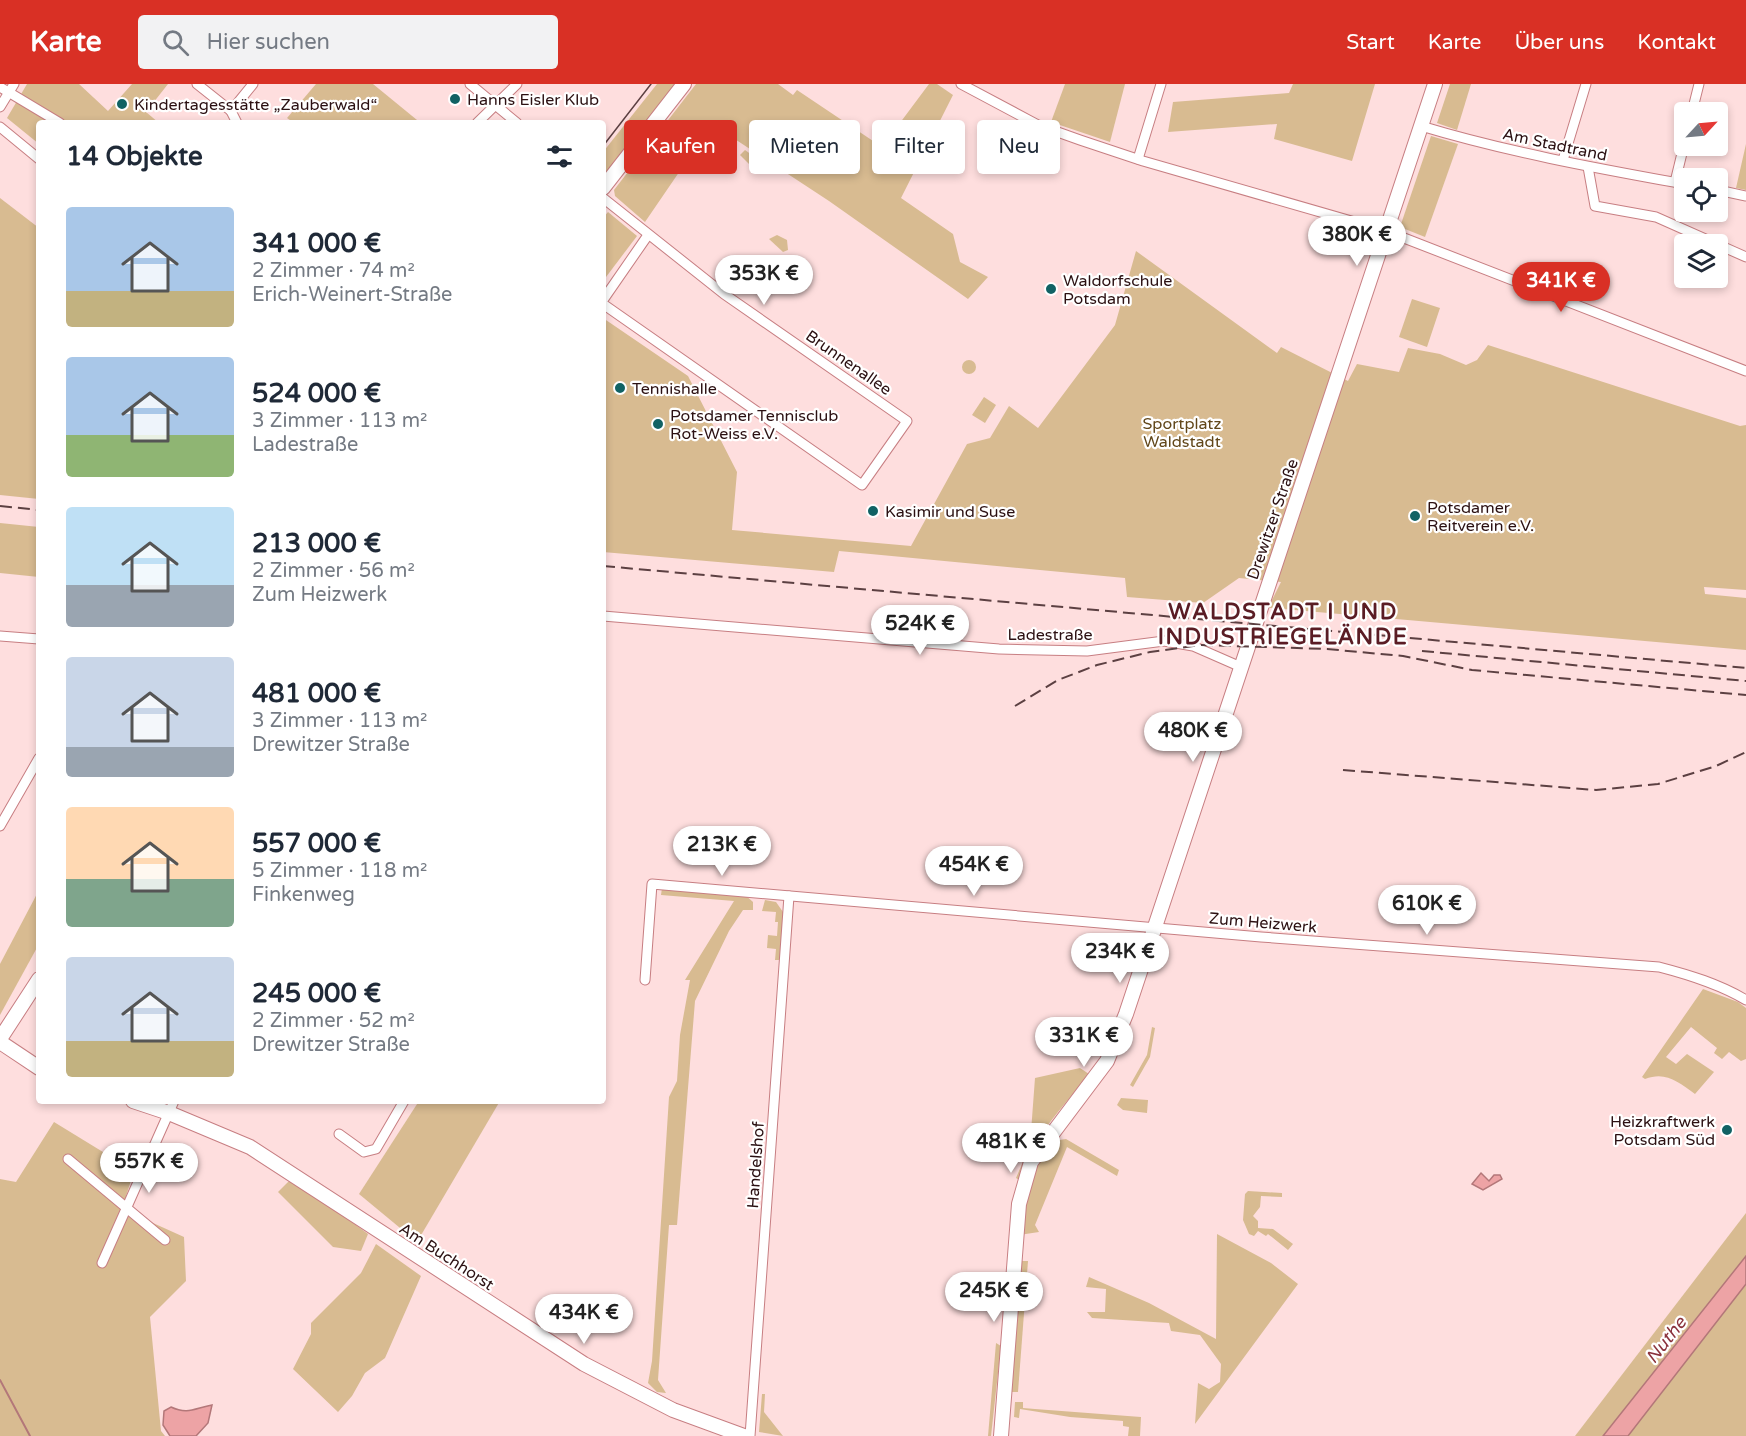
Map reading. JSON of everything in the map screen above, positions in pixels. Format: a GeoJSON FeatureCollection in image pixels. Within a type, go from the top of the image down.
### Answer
{"type":"FeatureCollection","features":[{"type":"Feature","properties":{"kind":"street"},"geometry":{"type":"LineString","coordinates":[[197,84],[231,111],[236,120]]}},
{"type":"Feature","properties":{"kind":"street"},"geometry":{"type":"LineString","coordinates":[[231,111],[253,84]]}},
{"type":"Feature","properties":{"kind":"street"},"geometry":{"type":"LineString","coordinates":[[470,84],[513,120]]}},
{"type":"Feature","properties":{"kind":"street"},"geometry":{"type":"LineString","coordinates":[[480,120],[517,84]]}},
{"type":"Feature","properties":{"kind":"street"},"geometry":{"type":"LineString","coordinates":[[606,184],[684,84]]}},
{"type":"Feature","properties":{"kind":"street"},"geometry":{"type":"LineString","coordinates":[[961,84],[1038,124],[1138,159],[1386,231],[1746,371]]}},
{"type":"Feature","properties":{"kind":"street"},"geometry":{"type":"LineString","coordinates":[[1138,159],[1161,84]]}},
{"type":"Feature","properties":{"kind":"street","name":"Drewitzer Straße"},"geometry":{"type":"LineString","coordinates":[[1001,1436],[1019,1204],[1031,1162],[1107,1062],[1126,1014],[1435,84]]}},
{"type":"Feature","properties":{"kind":"street"},"geometry":{"type":"LineString","coordinates":[[1563,160],[1586,84]]}},
{"type":"Feature","properties":{"kind":"street"},"geometry":{"type":"LineString","coordinates":[[1695,102],[1700,84]]}},
{"type":"Feature","properties":{"kind":"street"},"geometry":{"type":"LineString","coordinates":[[0,87],[12,88],[56,120]]}},
{"type":"Feature","properties":{"kind":"street"},"geometry":{"type":"LineString","coordinates":[[0,107],[12,88]]}},
{"type":"Feature","properties":{"kind":"street","name":"Am Stadtrand"},"geometry":{"type":"LineString","coordinates":[[1421,126],[1487,144],[1674,182]]}},
{"type":"Feature","properties":{"kind":"street"},"geometry":{"type":"LineString","coordinates":[[0,127],[36,157]]}},
{"type":"Feature","properties":{"kind":"street"},"geometry":{"type":"LineString","coordinates":[[1588,166],[1596,206],[1656,218],[1746,257]]}},
{"type":"Feature","properties":{"kind":"street"},"geometry":{"type":"LineString","coordinates":[[1728,192],[1746,196]]}},
{"type":"Feature","properties":{"kind":"street","name":"Brunnenallee"},"geometry":{"type":"LineString","coordinates":[[606,200],[724,294],[907,421],[862,485],[606,306]]}},
{"type":"Feature","properties":{"kind":"street"},"geometry":{"type":"LineString","coordinates":[[606,296],[648,235]]}},
{"type":"Feature","properties":{"kind":"street","name":"Ladestraße"},"geometry":{"type":"LineString","coordinates":[[606,616],[999,649],[1087,651],[1164,641],[1193,646],[1241,668]]}},
{"type":"Feature","properties":{"kind":"street"},"geometry":{"type":"LineString","coordinates":[[0,636],[36,639]]}},
{"type":"Feature","properties":{"kind":"street"},"geometry":{"type":"LineString","coordinates":[[0,826],[36,763]]}},
{"type":"Feature","properties":{"kind":"street","name":"Zum Heizwerk"},"geometry":{"type":"LineString","coordinates":[[645,980],[652,884],[1659,967],[1694,976],[1726,988],[1746,1000]]}},
{"type":"Feature","properties":{"kind":"street","name":"Handelshof"},"geometry":{"type":"LineString","coordinates":[[750,1436],[789,896]]}},
{"type":"Feature","properties":{"kind":"street"},"geometry":{"type":"LineString","coordinates":[[36,984],[1,1037],[36,1066]]}},
{"type":"Feature","properties":{"kind":"street","name":"Am Buchhorst"},"geometry":{"type":"LineString","coordinates":[[152,1104],[171,1107],[250,1147],[584,1364],[673,1410],[744,1436]]}},
{"type":"Feature","properties":{"kind":"street"},"geometry":{"type":"LineString","coordinates":[[339,1134],[364,1152],[376,1149],[402,1104]]}},
{"type":"Feature","properties":{"kind":"street"},"geometry":{"type":"LineString","coordinates":[[102,1263],[171,1107]]}},
{"type":"Feature","properties":{"kind":"street"},"geometry":{"type":"LineString","coordinates":[[68,1159],[165,1240]]}},
{"type":"Feature","properties":{"kind":"green space"},"geometry":{"type":"Polygon","coordinates":[[[27,84],[79,84],[108,111],[132,84],[168,84],[146,112],[155,120],[36,120],[36,142],[7,118],[27,84]]]}},
{"type":"Feature","properties":{"kind":"green space"},"geometry":{"type":"Polygon","coordinates":[[[316,84],[373,84],[417,120],[290,120],[287,118],[316,84]]]}},
{"type":"Feature","properties":{"kind":"green space"},"geometry":{"type":"Polygon","coordinates":[[[657,84],[675,84],[648,120],[628,120],[657,84]]]}},
{"type":"Feature","properties":{"kind":"green space"},"geometry":{"type":"Polygon","coordinates":[[[696,84],[778,84],[793,95],[797,90],[842,120],[749,120],[749,148],[737,140],[737,120],[668,120],[696,84]]]}},
{"type":"Feature","properties":{"kind":"green space"},"geometry":{"type":"Polygon","coordinates":[[[929,84],[937,84],[953,95],[940,120],[902,120],[929,84]]]}},
{"type":"Feature","properties":{"kind":"green space"},"geometry":{"type":"Polygon","coordinates":[[[1065,84],[1125,84],[1110,142],[1060,125],[1060,120],[1052,120],[1065,84]]]}},
{"type":"Feature","properties":{"kind":"green space"},"geometry":{"type":"Polygon","coordinates":[[[1293,84],[1375,84],[1352,161],[1274,139],[1277,124],[1168,132],[1173,102],[1289,93],[1293,84]]]}},
{"type":"Feature","properties":{"kind":"green space"},"geometry":{"type":"Polygon","coordinates":[[[1450,84],[1471,84],[1457,130],[1437,123],[1450,84]]]}},
{"type":"Feature","properties":{"kind":"green space"},"geometry":{"type":"Polygon","coordinates":[[[624,126],[624,152],[606,176],[606,148],[624,126]]]}},
{"type":"Feature","properties":{"kind":"green space"},"geometry":{"type":"Polygon","coordinates":[[[860,132],[872,140],[872,174],[913,174],[901,198],[953,234],[960,262],[988,277],[968,299],[788,174],[860,174],[860,132]]]}},
{"type":"Feature","properties":{"kind":"green space"},"geometry":{"type":"Polygon","coordinates":[[[1431,136],[1458,144],[1425,237],[1400,227],[1431,136]]]}},
{"type":"Feature","properties":{"kind":"green space"},"geometry":{"type":"Polygon","coordinates":[[[1746,144],[1746,190],[1736,188],[1746,144]]]}},
{"type":"Feature","properties":{"kind":"green space"},"geometry":{"type":"Polygon","coordinates":[[[745,150],[749,153],[749,164],[740,155],[745,150]]]}},
{"type":"Feature","properties":{"kind":"green space"},"geometry":{"type":"Polygon","coordinates":[[[626,174],[678,174],[645,222],[615,196],[614,190],[626,174]]]}},
{"type":"Feature","properties":{"kind":"green space"},"geometry":{"type":"Polygon","coordinates":[[[0,198],[36,226],[36,499],[0,495],[0,198]]]}},
{"type":"Feature","properties":{"kind":"green space"},"geometry":{"type":"Polygon","coordinates":[[[608,212],[637,236],[606,277],[606,214],[608,212]]]}},
{"type":"Feature","properties":{"kind":"green space"},"geometry":{"type":"Polygon","coordinates":[[[777,235],[787,240],[788,250],[783,252],[769,239],[777,235]]]}},
{"type":"Feature","properties":{"kind":"green space","name":"Sportplatz Waldstadt"},"geometry":{"type":"Polygon","coordinates":[[[1136,251],[1277,353],[1281,347],[1348,381],[1357,364],[1399,372],[1408,348],[1440,354],[1466,365],[1477,360],[1488,345],[1740,426],[1746,425],[1746,590],[1704,587],[1705,594],[1746,598],[1746,650],[1268,608],[1281,582],[1239,578],[1203,603],[1127,597],[1125,578],[839,551],[834,572],[606,552],[606,320],[688,376],[737,472],[732,530],[911,546],[967,444],[990,438],[1009,406],[1038,428],[1115,325],[1136,251]]]}},
{"type":"Feature","properties":{"kind":"green space"},"geometry":{"type":"Polygon","coordinates":[[[1412,299],[1440,308],[1427,347],[1399,337],[1412,299]]]}},
{"type":"Feature","properties":{"kind":"green space"},"geometry":{"type":"Polygon","coordinates":[[[969,360],[974,362],[976,367],[974,372],[969,374],[964,372],[962,367],[964,362],[969,360]]]}},
{"type":"Feature","properties":{"kind":"green space"},"geometry":{"type":"Polygon","coordinates":[[[984,397],[996,405],[985,423],[972,415],[984,397]]]}},
{"type":"Feature","properties":{"kind":"green space"},"geometry":{"type":"Polygon","coordinates":[[[0,523],[36,527],[36,577],[0,573],[0,523]]]}},
{"type":"Feature","properties":{"kind":"green space"},"geometry":{"type":"Polygon","coordinates":[[[662,888],[744,894],[753,902],[753,910],[743,910],[729,931],[695,1001],[677,1225],[669,1225],[658,1380],[666,1393],[657,1392],[648,1383],[652,1361],[669,1097],[677,1081],[680,1035],[690,980],[685,980],[734,901],[661,895],[662,888]]]}},
{"type":"Feature","properties":{"kind":"green space"},"geometry":{"type":"Polygon","coordinates":[[[36,896],[36,949],[0,1015],[0,964],[36,896]]]}},
{"type":"Feature","properties":{"kind":"green space"},"geometry":{"type":"Polygon","coordinates":[[[765,900],[776,902],[783,912],[780,960],[775,960],[776,949],[767,948],[768,935],[777,936],[778,922],[775,922],[776,912],[762,911],[765,900]]]}},
{"type":"Feature","properties":{"kind":"green space"},"geometry":{"type":"Polygon","coordinates":[[[1703,989],[1738,1002],[1746,1008],[1746,1059],[1741,1061],[1729,1052],[1722,1059],[1714,1053],[1717,1048],[1691,1027],[1666,1057],[1676,1064],[1687,1054],[1714,1072],[1695,1094],[1666,1077],[1645,1079],[1642,1077],[1703,989]]]}},
{"type":"Feature","properties":{"kind":"green space"},"geometry":{"type":"Polygon","coordinates":[[[1152,1027],[1155,1028],[1150,1057],[1133,1087],[1130,1085],[1147,1055],[1152,1027]]]}},
{"type":"Feature","properties":{"kind":"green space"},"geometry":{"type":"Polygon","coordinates":[[[1080,1068],[1089,1074],[1039,1137],[1019,1180],[1016,1178],[1030,1145],[1035,1078],[1080,1068]]]}},
{"type":"Feature","properties":{"kind":"green space"},"geometry":{"type":"Polygon","coordinates":[[[1121,1098],[1148,1100],[1147,1113],[1123,1110],[1117,1105],[1121,1098]]]}},
{"type":"Feature","properties":{"kind":"green space"},"geometry":{"type":"Polygon","coordinates":[[[417,1104],[498,1104],[417,1242],[359,1194],[417,1104]]]}},
{"type":"Feature","properties":{"kind":"green space"},"geometry":{"type":"Polygon","coordinates":[[[54,1122],[134,1171],[122,1209],[184,1237],[186,1281],[150,1317],[161,1431],[165,1436],[0,1436],[0,1179],[16,1182],[54,1122]]]}},
{"type":"Feature","properties":{"kind":"green space"},"geometry":{"type":"Polygon","coordinates":[[[1066,1139],[1119,1170],[1117,1176],[1067,1147],[1035,1225],[1039,1232],[1019,1235],[1023,1204],[1035,1164],[1053,1141],[1066,1139]]]}},
{"type":"Feature","properties":{"kind":"green space"},"geometry":{"type":"Polygon","coordinates":[[[292,1178],[368,1234],[361,1251],[333,1247],[278,1192],[292,1178]]]}},
{"type":"Feature","properties":{"kind":"green space"},"geometry":{"type":"Polygon","coordinates":[[[1248,1191],[1282,1193],[1282,1197],[1261,1196],[1260,1207],[1253,1216],[1258,1221],[1258,1228],[1273,1229],[1293,1244],[1288,1250],[1268,1234],[1266,1236],[1258,1231],[1254,1236],[1249,1234],[1243,1220],[1245,1194],[1248,1191]]]}},
{"type":"Feature","properties":{"kind":"green space"},"geometry":{"type":"Polygon","coordinates":[[[1746,1213],[1746,1436],[1575,1436],[1746,1213]]]}},
{"type":"Feature","properties":{"kind":"green space"},"geometry":{"type":"Polygon","coordinates":[[[1217,1234],[1271,1263],[1298,1284],[1195,1424],[1198,1383],[1209,1389],[1220,1382],[1221,1364],[1200,1335],[1171,1331],[1169,1323],[1092,1318],[1087,1312],[1105,1312],[1106,1289],[1086,1287],[1089,1277],[1149,1303],[1216,1339],[1217,1234]]]}},
{"type":"Feature","properties":{"kind":"green space"},"geometry":{"type":"Polygon","coordinates":[[[376,1244],[421,1276],[385,1358],[365,1373],[352,1396],[338,1412],[293,1369],[311,1334],[311,1323],[361,1273],[376,1244]]]}},
{"type":"Feature","properties":{"kind":"green space"},"geometry":{"type":"Polygon","coordinates":[[[1022,1261],[1028,1261],[1018,1392],[1011,1392],[1022,1261]]]}},
{"type":"Feature","properties":{"kind":"green space"},"geometry":{"type":"Polygon","coordinates":[[[996,1343],[1001,1346],[991,1436],[988,1436],[996,1343]]]}},
{"type":"Feature","properties":{"kind":"green space"},"geometry":{"type":"Polygon","coordinates":[[[762,1394],[765,1394],[764,1412],[783,1436],[759,1432],[762,1394]]]}},
{"type":"Feature","properties":{"kind":"green space"},"geometry":{"type":"Polygon","coordinates":[[[1015,1402],[1023,1402],[1023,1408],[1141,1417],[1140,1436],[1128,1436],[1129,1427],[1123,1426],[1123,1421],[1070,1417],[1020,1409],[1019,1418],[1014,1417],[1015,1402]]]}},
{"type":"Feature","properties":{"kind":"shaded area"},"geometry":{"type":"Polygon","coordinates":[[[1481,1173],[1489,1181],[1494,1175],[1500,1175],[1502,1179],[1483,1190],[1472,1184],[1481,1173]]]}},
{"type":"Feature","properties":{"kind":"shaded area"},"geometry":{"type":"Polygon","coordinates":[[[1746,1256],[1746,1284],[1628,1436],[1603,1436],[1746,1256]]]}},
{"type":"Feature","properties":{"kind":"shaded area"},"geometry":{"type":"Polygon","coordinates":[[[212,1405],[208,1423],[196,1436],[170,1436],[163,1425],[164,1411],[171,1407],[187,1411],[212,1405]]]}},
{"type":"Feature","properties":{"kind":"waterway"},"geometry":{"type":"LineString","coordinates":[[0,1380],[30,1436]]}},
{"type":"Feature","properties":{"kind":"tram line"},"geometry":{"type":"LineString","coordinates":[[606,142],[651,84]]}},
{"type":"Feature","properties":{"kind":"railway"},"geometry":{"type":"LineString","coordinates":[[0,506],[36,510]]}},
{"type":"Feature","properties":{"kind":"railway"},"geometry":{"type":"LineString","coordinates":[[606,566],[1746,668]]}},
{"type":"Feature","properties":{"kind":"railway"},"geometry":{"type":"LineString","coordinates":[[1015,706],[1058,680],[1097,665],[1150,652],[1201,645],[1327,649],[1403,656],[1472,670],[1746,695]]}},
{"type":"Feature","properties":{"kind":"railway"},"geometry":{"type":"LineString","coordinates":[[1422,651],[1746,681]]}},
{"type":"Feature","properties":{"kind":"railway"},"geometry":{"type":"LineString","coordinates":[[1343,770],[1596,790],[1658,784],[1716,766],[1746,752]]}},
{"type":"Feature","properties":{"kind":"place","name":"Hanns Eisler Klub"},"geometry":{"type":"Point","coordinates":[455,99]}},
{"type":"Feature","properties":{"kind":"place","name":"Kindertagesstätte „Zauberwald“"},"geometry":{"type":"Point","coordinates":[122,104]}},
{"type":"Feature","properties":{"kind":"place","name":"Waldorfschule Potsdam"},"geometry":{"type":"Point","coordinates":[1051,289]}},
{"type":"Feature","properties":{"kind":"place","name":"Tennishalle"},"geometry":{"type":"Point","coordinates":[620,388]}},
{"type":"Feature","properties":{"kind":"place","name":"Potsdamer Tennisclub Rot-Weiss e.V."},"geometry":{"type":"Point","coordinates":[658,424]}},
{"type":"Feature","properties":{"kind":"place","name":"Kasimir und Suse"},"geometry":{"type":"Point","coordinates":[873,511]}},
{"type":"Feature","properties":{"kind":"place","name":"Potsdamer Reitverein e.V."},"geometry":{"type":"Point","coordinates":[1415,516]}},
{"type":"Feature","properties":{"kind":"place","name":"Heizkraftwerk Potsdam Süd"},"geometry":{"type":"Point","coordinates":[1727,1130]}},
{"type":"Feature","properties":{"kind":"district","name":"WALDSTADT I UND INDUSTRIEGELÄNDE"},"geometry":{"type":"Point","coordinates":[1283,624]}},
{"type":"Feature","properties":{"kind":"water label","name":"Nuthe"},"geometry":{"type":"Point","coordinates":[1666,1340]}}]}
